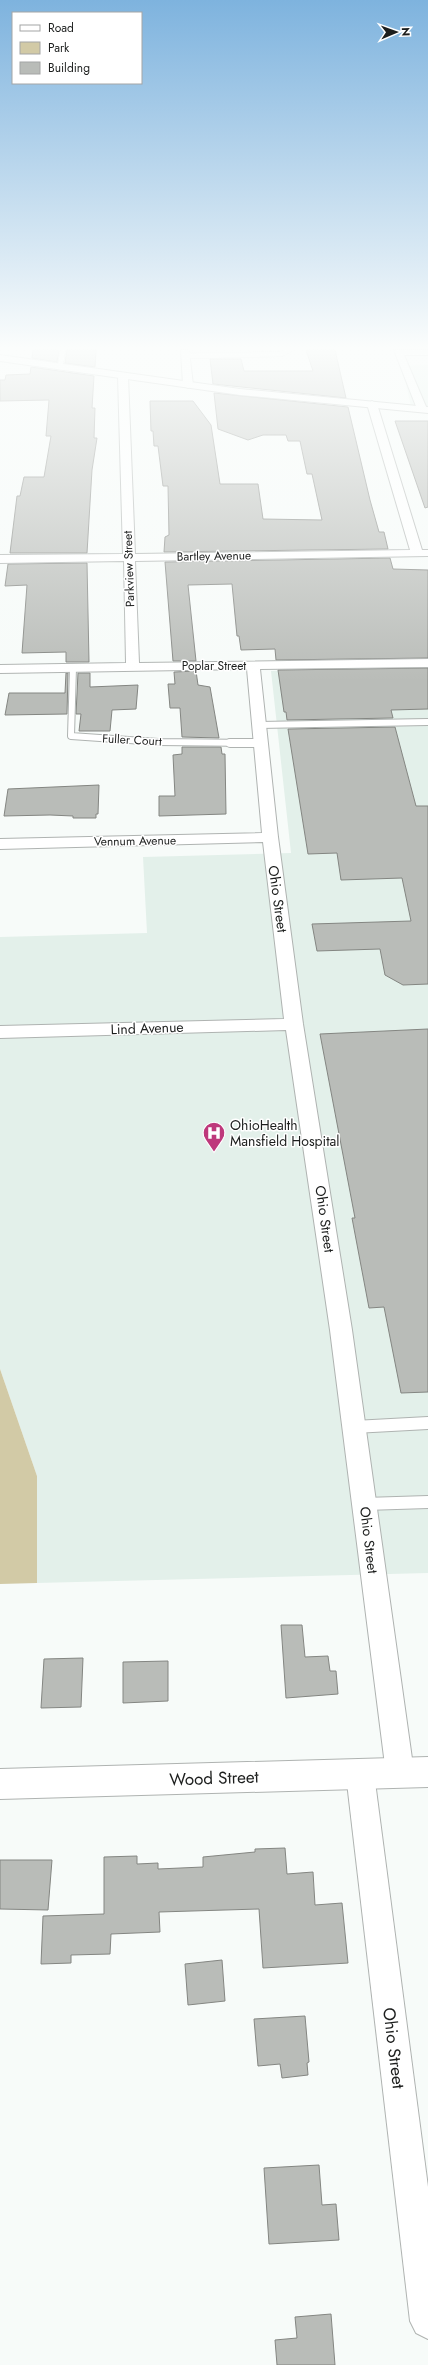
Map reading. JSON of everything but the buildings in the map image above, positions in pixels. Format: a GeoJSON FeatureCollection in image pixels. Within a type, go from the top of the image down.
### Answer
{"type":"FeatureCollection","features":[{"type":"Feature","properties":{"kind":"street","name":"Parkview Street"},"geometry":{"type":"LineString","coordinates":[[125,460],[133,667]]}},
{"type":"Feature","properties":{"kind":"street"},"geometry":{"type":"LineString","coordinates":[[391,460],[422,553]]}},
{"type":"Feature","properties":{"kind":"street","name":"Bartley Avenue"},"geometry":{"type":"LineString","coordinates":[[0,559],[422,553]]}},
{"type":"Feature","properties":{"kind":"street","name":"Poplar Street"},"geometry":{"type":"LineString","coordinates":[[0,670],[428,663]]}},
{"type":"Feature","properties":{"kind":"street","name":"Ohio Street"},"geometry":{"type":"LineString","coordinates":[[253,666],[270,837],[294,1024],[327,1233],[365,1504],[414,1772]]}},
{"type":"Feature","properties":{"kind":"street","name":"Vennum Avenue"},"geometry":{"type":"LineString","coordinates":[[0,844],[270,837]]}},
{"type":"Feature","properties":{"kind":"street","name":"Lind Avenue"},"geometry":{"type":"LineString","coordinates":[[0,1032],[294,1024]]}},
{"type":"Feature","properties":{"kind":"street","name":"Wood Street"},"geometry":{"type":"LineString","coordinates":[[0,1784],[414,1772]]}},
{"type":"Feature","properties":{"kind":"street","name":"Ohio Street"},"geometry":{"type":"LineString","coordinates":[[360,1774],[428,2321]]}},
{"type":"Feature","properties":{"kind":"lane","name":"Fuller Court"},"geometry":{"type":"LineString","coordinates":[[73,668],[71,736],[158,742],[260,734]]}},
{"type":"Feature","properties":{"kind":"lane"},"geometry":{"type":"LineString","coordinates":[[260,734],[428,722]]}},
{"type":"Feature","properties":{"kind":"lane"},"geometry":{"type":"LineString","coordinates":[[354,1426],[428,1423]]}},
{"type":"Feature","properties":{"kind":"lane"},"geometry":{"type":"LineString","coordinates":[[365,1504],[428,1502]]}},
{"type":"Feature","properties":{"kind":"shaded area","name":"OhioHealth Mansfield Hospital"},"geometry":{"type":"Polygon","coordinates":[[[428,668],[428,1573],[37,1583],[37,1476],[0,1369],[0,937],[147,933],[143,857],[291,853],[271,671],[428,668]]]}},
{"type":"Feature","properties":{"kind":"green space"},"geometry":{"type":"Polygon","coordinates":[[[0,1369],[37,1476],[37,1583],[0,1584],[0,1369]]]}},
{"type":"Feature","properties":{"kind":"place","name":"OhioHealth Mansfield Hospital"},"geometry":{"type":"Point","coordinates":[214,1152]}}]}
